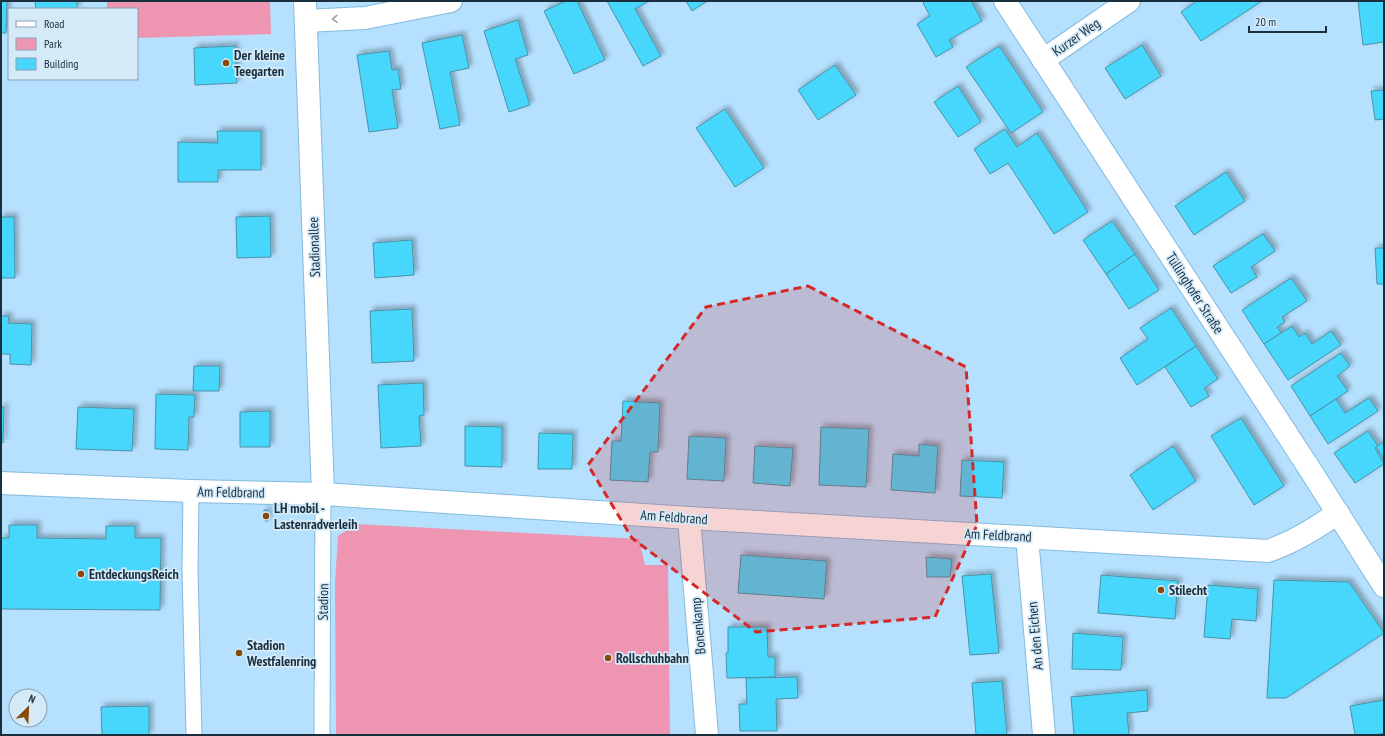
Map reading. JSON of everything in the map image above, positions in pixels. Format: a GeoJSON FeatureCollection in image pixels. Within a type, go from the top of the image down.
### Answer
{"type":"FeatureCollection","features":[{"type":"Feature","properties":{"kind":"street"},"geometry":{"type":"LineString","coordinates":[[305,11],[365,18],[451,1]]}},
{"type":"Feature","properties":{"kind":"street","name":"Tüllinghofer Straße"},"geometry":{"type":"LineString","coordinates":[[1005,1],[1384,586]]}},
{"type":"Feature","properties":{"kind":"street","name":"Kurzer Weg"},"geometry":{"type":"LineString","coordinates":[[1044,60],[1075,37],[1129,1]]}},
{"type":"Feature","properties":{"kind":"street","name":"Stadionallee"},"geometry":{"type":"LineString","coordinates":[[305,11],[323,494]]}},
{"type":"Feature","properties":{"kind":"street","name":"Am Feldbrand"},"geometry":{"type":"LineString","coordinates":[[1,483],[191,491],[323,494],[689,518],[1268,551],[1305,535],[1338,513]]}},
{"type":"Feature","properties":{"kind":"street","name":"Bonenkamp"},"geometry":{"type":"LineString","coordinates":[[689,518],[707,735]]}},
{"type":"Feature","properties":{"kind":"street","name":"An den Eichen"},"geometry":{"type":"LineString","coordinates":[[1026,537],[1044,735]]}},
{"type":"Feature","properties":{"kind":"lane"},"geometry":{"type":"LineString","coordinates":[[191,491],[190,571],[194,735]]}},
{"type":"Feature","properties":{"kind":"lane","name":"Stadion"},"geometry":{"type":"LineString","coordinates":[[322,735],[323,494]]}},
{"type":"Feature","properties":{"kind":"highlighted area"},"geometry":{"type":"Polygon","coordinates":[[[808,286],[966,367],[977,525],[935,617],[756,632],[632,538],[588,465],[706,307],[808,286]]]}},
{"type":"Feature","properties":{"kind":"green space"},"geometry":{"type":"Polygon","coordinates":[[[107,1],[270,1],[271,34],[138,38],[138,8],[107,8],[107,1]]]}},
{"type":"Feature","properties":{"kind":"green space"},"geometry":{"type":"Polygon","coordinates":[[[356,524],[639,539],[645,565],[668,565],[670,735],[336,735],[335,582],[338,536],[356,524]]]}},
{"type":"Feature","properties":{"kind":"building"},"geometry":{"type":"Polygon","coordinates":[[[1,1],[7,1],[6,33],[1,33],[1,1]]]}},
{"type":"Feature","properties":{"kind":"building"},"geometry":{"type":"Polygon","coordinates":[[[35,1],[77,1],[77,8],[36,8],[35,1]]]}},
{"type":"Feature","properties":{"kind":"building"},"geometry":{"type":"Polygon","coordinates":[[[566,1],[577,1],[605,60],[574,74],[544,11],[566,1]]]}},
{"type":"Feature","properties":{"kind":"building"},"geometry":{"type":"Polygon","coordinates":[[[607,1],[649,1],[635,9],[661,56],[643,66],[607,1]]]}},
{"type":"Feature","properties":{"kind":"building"},"geometry":{"type":"Polygon","coordinates":[[[686,1],[707,1],[692,11],[686,1]]]}},
{"type":"Feature","properties":{"kind":"building"},"geometry":{"type":"Polygon","coordinates":[[[925,1],[971,1],[982,21],[949,40],[953,47],[936,57],[917,24],[930,16],[923,3],[925,1]]]}},
{"type":"Feature","properties":{"kind":"building"},"geometry":{"type":"Polygon","coordinates":[[[1197,1],[1262,1],[1201,41],[1181,12],[1197,1]]]}},
{"type":"Feature","properties":{"kind":"building"},"geometry":{"type":"Polygon","coordinates":[[[1358,1],[1384,1],[1384,42],[1363,45],[1358,1]]]}},
{"type":"Feature","properties":{"kind":"building"},"geometry":{"type":"Polygon","coordinates":[[[518,20],[528,55],[515,59],[530,105],[509,112],[484,31],[518,20]]]}},
{"type":"Feature","properties":{"kind":"building"},"geometry":{"type":"Polygon","coordinates":[[[462,35],[469,68],[450,72],[460,125],[440,129],[422,43],[462,35]]]}},
{"type":"Feature","properties":{"kind":"building"},"geometry":{"type":"Polygon","coordinates":[[[1142,45],[1161,76],[1125,99],[1105,68],[1142,45]]]}},
{"type":"Feature","properties":{"kind":"building"},"geometry":{"type":"Polygon","coordinates":[[[235,46],[237,83],[195,85],[194,48],[235,46]]]}},
{"type":"Feature","properties":{"kind":"building"},"geometry":{"type":"Polygon","coordinates":[[[999,46],[1043,112],[1011,133],[966,67],[999,46]]]}},
{"type":"Feature","properties":{"kind":"building"},"geometry":{"type":"Polygon","coordinates":[[[389,51],[392,70],[398,69],[401,89],[392,90],[398,128],[369,132],[357,55],[389,51]]]}},
{"type":"Feature","properties":{"kind":"building"},"geometry":{"type":"Polygon","coordinates":[[[835,65],[856,95],[818,120],[798,90],[835,65]]]}},
{"type":"Feature","properties":{"kind":"building"},"geometry":{"type":"Polygon","coordinates":[[[958,86],[981,122],[958,137],[934,102],[958,86]]]}},
{"type":"Feature","properties":{"kind":"building"},"geometry":{"type":"Polygon","coordinates":[[[1384,90],[1384,119],[1375,120],[1371,91],[1384,90]]]}},
{"type":"Feature","properties":{"kind":"building"},"geometry":{"type":"Polygon","coordinates":[[[725,109],[764,168],[735,187],[696,128],[725,109]]]}},
{"type":"Feature","properties":{"kind":"building"},"geometry":{"type":"Polygon","coordinates":[[[1005,129],[1017,147],[1037,133],[1088,212],[1054,234],[1008,163],[990,174],[974,149],[1005,129]]]}},
{"type":"Feature","properties":{"kind":"building"},"geometry":{"type":"Polygon","coordinates":[[[217,131],[261,131],[261,170],[218,170],[218,182],[178,182],[178,142],[218,143],[217,131]]]}},
{"type":"Feature","properties":{"kind":"building"},"geometry":{"type":"Polygon","coordinates":[[[1226,172],[1245,201],[1194,235],[1175,206],[1226,172]]]}},
{"type":"Feature","properties":{"kind":"building"},"geometry":{"type":"Polygon","coordinates":[[[270,216],[271,257],[237,258],[236,217],[270,216]]]}},
{"type":"Feature","properties":{"kind":"building"},"geometry":{"type":"Polygon","coordinates":[[[1,217],[14,217],[15,278],[1,278],[1,217]]]}},
{"type":"Feature","properties":{"kind":"building"},"geometry":{"type":"Polygon","coordinates":[[[1112,221],[1135,254],[1106,274],[1083,240],[1112,221]]]}},
{"type":"Feature","properties":{"kind":"building"},"geometry":{"type":"Polygon","coordinates":[[[1263,234],[1275,251],[1251,267],[1257,277],[1231,293],[1213,266],[1263,234]]]}},
{"type":"Feature","properties":{"kind":"building"},"geometry":{"type":"Polygon","coordinates":[[[412,240],[414,275],[375,278],[373,243],[412,240]]]}},
{"type":"Feature","properties":{"kind":"building"},"geometry":{"type":"Polygon","coordinates":[[[1375,248],[1384,248],[1384,284],[1377,284],[1375,248]]]}},
{"type":"Feature","properties":{"kind":"building"},"geometry":{"type":"Polygon","coordinates":[[[1135,254],[1159,290],[1129,309],[1106,274],[1135,254]]]}},
{"type":"Feature","properties":{"kind":"building"},"geometry":{"type":"Polygon","coordinates":[[[1291,278],[1307,301],[1282,317],[1285,322],[1277,327],[1281,333],[1264,344],[1242,310],[1291,278]]]}},
{"type":"Feature","properties":{"kind":"building"},"geometry":{"type":"Polygon","coordinates":[[[1171,308],[1196,346],[1137,385],[1120,358],[1148,339],[1140,328],[1171,308]]]}},
{"type":"Feature","properties":{"kind":"building"},"geometry":{"type":"Polygon","coordinates":[[[412,309],[414,361],[372,363],[370,311],[412,309]]]}},
{"type":"Feature","properties":{"kind":"building"},"geometry":{"type":"Polygon","coordinates":[[[1,316],[9,316],[8,323],[32,324],[31,365],[10,364],[10,354],[1,354],[1,316]]]}},
{"type":"Feature","properties":{"kind":"building"},"geometry":{"type":"Polygon","coordinates":[[[1292,326],[1299,337],[1305,333],[1312,344],[1331,331],[1341,345],[1288,380],[1264,344],[1292,326]]]}},
{"type":"Feature","properties":{"kind":"building"},"geometry":{"type":"Polygon","coordinates":[[[1196,346],[1218,379],[1204,388],[1209,396],[1191,407],[1165,367],[1196,346]]]}},
{"type":"Feature","properties":{"kind":"building"},"geometry":{"type":"Polygon","coordinates":[[[1341,353],[1350,366],[1337,376],[1348,391],[1310,416],[1291,386],[1341,353]]]}},
{"type":"Feature","properties":{"kind":"building"},"geometry":{"type":"Polygon","coordinates":[[[194,366],[220,366],[219,391],[193,391],[194,366]]]}},
{"type":"Feature","properties":{"kind":"building"},"geometry":{"type":"Polygon","coordinates":[[[423,383],[424,415],[419,416],[421,446],[381,448],[378,385],[423,383]]]}},
{"type":"Feature","properties":{"kind":"building"},"geometry":{"type":"Polygon","coordinates":[[[156,394],[195,395],[194,417],[189,417],[188,450],[155,449],[156,394]]]}},
{"type":"Feature","properties":{"kind":"building"},"geometry":{"type":"Polygon","coordinates":[[[1369,398],[1378,411],[1328,444],[1310,416],[1336,399],[1345,413],[1369,398]]]}},
{"type":"Feature","properties":{"kind":"building"},"geometry":{"type":"Polygon","coordinates":[[[623,401],[660,403],[658,452],[650,452],[648,482],[610,480],[612,441],[621,441],[623,401]]]}},
{"type":"Feature","properties":{"kind":"building"},"geometry":{"type":"Polygon","coordinates":[[[1,407],[4,407],[3,443],[1,442],[1,407]]]}},
{"type":"Feature","properties":{"kind":"building"},"geometry":{"type":"Polygon","coordinates":[[[78,407],[134,409],[132,451],[76,449],[78,407]]]}},
{"type":"Feature","properties":{"kind":"building"},"geometry":{"type":"Polygon","coordinates":[[[270,411],[270,447],[240,447],[240,412],[270,411]]]}},
{"type":"Feature","properties":{"kind":"building"},"geometry":{"type":"Polygon","coordinates":[[[1241,418],[1284,486],[1254,505],[1211,436],[1241,418]]]}},
{"type":"Feature","properties":{"kind":"building"},"geometry":{"type":"Polygon","coordinates":[[[465,426],[502,427],[502,467],[465,466],[465,426]]]}},
{"type":"Feature","properties":{"kind":"building"},"geometry":{"type":"Polygon","coordinates":[[[821,427],[869,429],[866,487],[819,485],[821,427]]]}},
{"type":"Feature","properties":{"kind":"building"},"geometry":{"type":"Polygon","coordinates":[[[1368,431],[1378,446],[1375,448],[1384,464],[1355,483],[1334,453],[1368,431]]]}},
{"type":"Feature","properties":{"kind":"building"},"geometry":{"type":"Polygon","coordinates":[[[539,433],[573,434],[572,469],[538,469],[539,433]]]}},
{"type":"Feature","properties":{"kind":"building"},"geometry":{"type":"Polygon","coordinates":[[[689,436],[726,438],[724,481],[687,479],[689,436]]]}},
{"type":"Feature","properties":{"kind":"building"},"geometry":{"type":"Polygon","coordinates":[[[1384,442],[1384,459],[1376,447],[1384,442]]]}},
{"type":"Feature","properties":{"kind":"building"},"geometry":{"type":"Polygon","coordinates":[[[919,444],[938,446],[935,493],[891,490],[893,454],[919,456],[919,444]]]}},
{"type":"Feature","properties":{"kind":"building"},"geometry":{"type":"Polygon","coordinates":[[[755,446],[793,448],[790,486],[753,483],[755,446]]]}},
{"type":"Feature","properties":{"kind":"building"},"geometry":{"type":"Polygon","coordinates":[[[1173,446],[1196,481],[1153,510],[1130,475],[1173,446]]]}},
{"type":"Feature","properties":{"kind":"building"},"geometry":{"type":"Polygon","coordinates":[[[962,460],[1004,462],[1002,498],[960,496],[962,460]]]}},
{"type":"Feature","properties":{"kind":"building","name":"LH mobil - Lastenradverleih"},"geometry":{"type":"Polygon","coordinates":[[[264,510],[268,510],[268,521],[265,521],[264,510]]]}},
{"type":"Feature","properties":{"kind":"building","name":"EntdeckungsReich"},"geometry":{"type":"Polygon","coordinates":[[[9,525],[37,525],[37,538],[106,539],[106,526],[135,526],[135,538],[161,538],[160,610],[1,609],[1,538],[9,538],[9,525]]]}},
{"type":"Feature","properties":{"kind":"building"},"geometry":{"type":"Polygon","coordinates":[[[741,555],[827,561],[824,599],[738,593],[741,555]]]}},
{"type":"Feature","properties":{"kind":"building"},"geometry":{"type":"Polygon","coordinates":[[[926,557],[952,559],[950,577],[927,577],[926,557]]]}},
{"type":"Feature","properties":{"kind":"building"},"geometry":{"type":"Polygon","coordinates":[[[991,574],[999,653],[970,655],[962,576],[991,574]]]}},
{"type":"Feature","properties":{"kind":"building"},"geometry":{"type":"Polygon","coordinates":[[[1101,575],[1178,581],[1175,619],[1098,613],[1101,575]]]}},
{"type":"Feature","properties":{"kind":"building"},"geometry":{"type":"Polygon","coordinates":[[[1274,580],[1349,582],[1384,633],[1286,698],[1267,698],[1274,580]]]}},
{"type":"Feature","properties":{"kind":"building"},"geometry":{"type":"Polygon","coordinates":[[[1208,585],[1258,589],[1256,621],[1232,619],[1230,639],[1204,637],[1208,585]]]}},
{"type":"Feature","properties":{"kind":"building"},"geometry":{"type":"Polygon","coordinates":[[[728,627],[767,627],[768,657],[775,657],[775,677],[727,678],[726,653],[728,653],[728,627]]]}},
{"type":"Feature","properties":{"kind":"building"},"geometry":{"type":"Polygon","coordinates":[[[1073,633],[1123,637],[1121,670],[1072,669],[1073,633]]]}},
{"type":"Feature","properties":{"kind":"building"},"geometry":{"type":"Polygon","coordinates":[[[797,677],[798,698],[776,699],[777,731],[740,731],[739,704],[747,704],[746,678],[797,677]]]}},
{"type":"Feature","properties":{"kind":"building"},"geometry":{"type":"Polygon","coordinates":[[[1002,681],[1007,735],[976,735],[972,683],[1002,681]]]}},
{"type":"Feature","properties":{"kind":"building"},"geometry":{"type":"Polygon","coordinates":[[[1147,690],[1148,711],[1127,713],[1129,735],[1074,735],[1071,697],[1147,690]]]}},
{"type":"Feature","properties":{"kind":"building"},"geometry":{"type":"Polygon","coordinates":[[[1384,700],[1384,733],[1374,735],[1355,735],[1350,706],[1384,700]]]}},
{"type":"Feature","properties":{"kind":"building"},"geometry":{"type":"Polygon","coordinates":[[[149,706],[149,735],[102,735],[101,707],[149,706]]]}},
{"type":"Feature","properties":{"kind":"place","name":"Der kleine Teegarten"},"geometry":{"type":"Point","coordinates":[226,63]}},
{"type":"Feature","properties":{"kind":"place","name":"LH mobil - Lastenradverleih"},"geometry":{"type":"Point","coordinates":[266,516]}},
{"type":"Feature","properties":{"kind":"place","name":"EntdeckungsReich"},"geometry":{"type":"Point","coordinates":[81,574]}},
{"type":"Feature","properties":{"kind":"place","name":"Stilecht"},"geometry":{"type":"Point","coordinates":[1161,590]}},
{"type":"Feature","properties":{"kind":"place","name":"Stadion Westfalenring"},"geometry":{"type":"Point","coordinates":[239,653]}},
{"type":"Feature","properties":{"kind":"place","name":"Rollschuhbahn"},"geometry":{"type":"Point","coordinates":[608,658]}}]}
